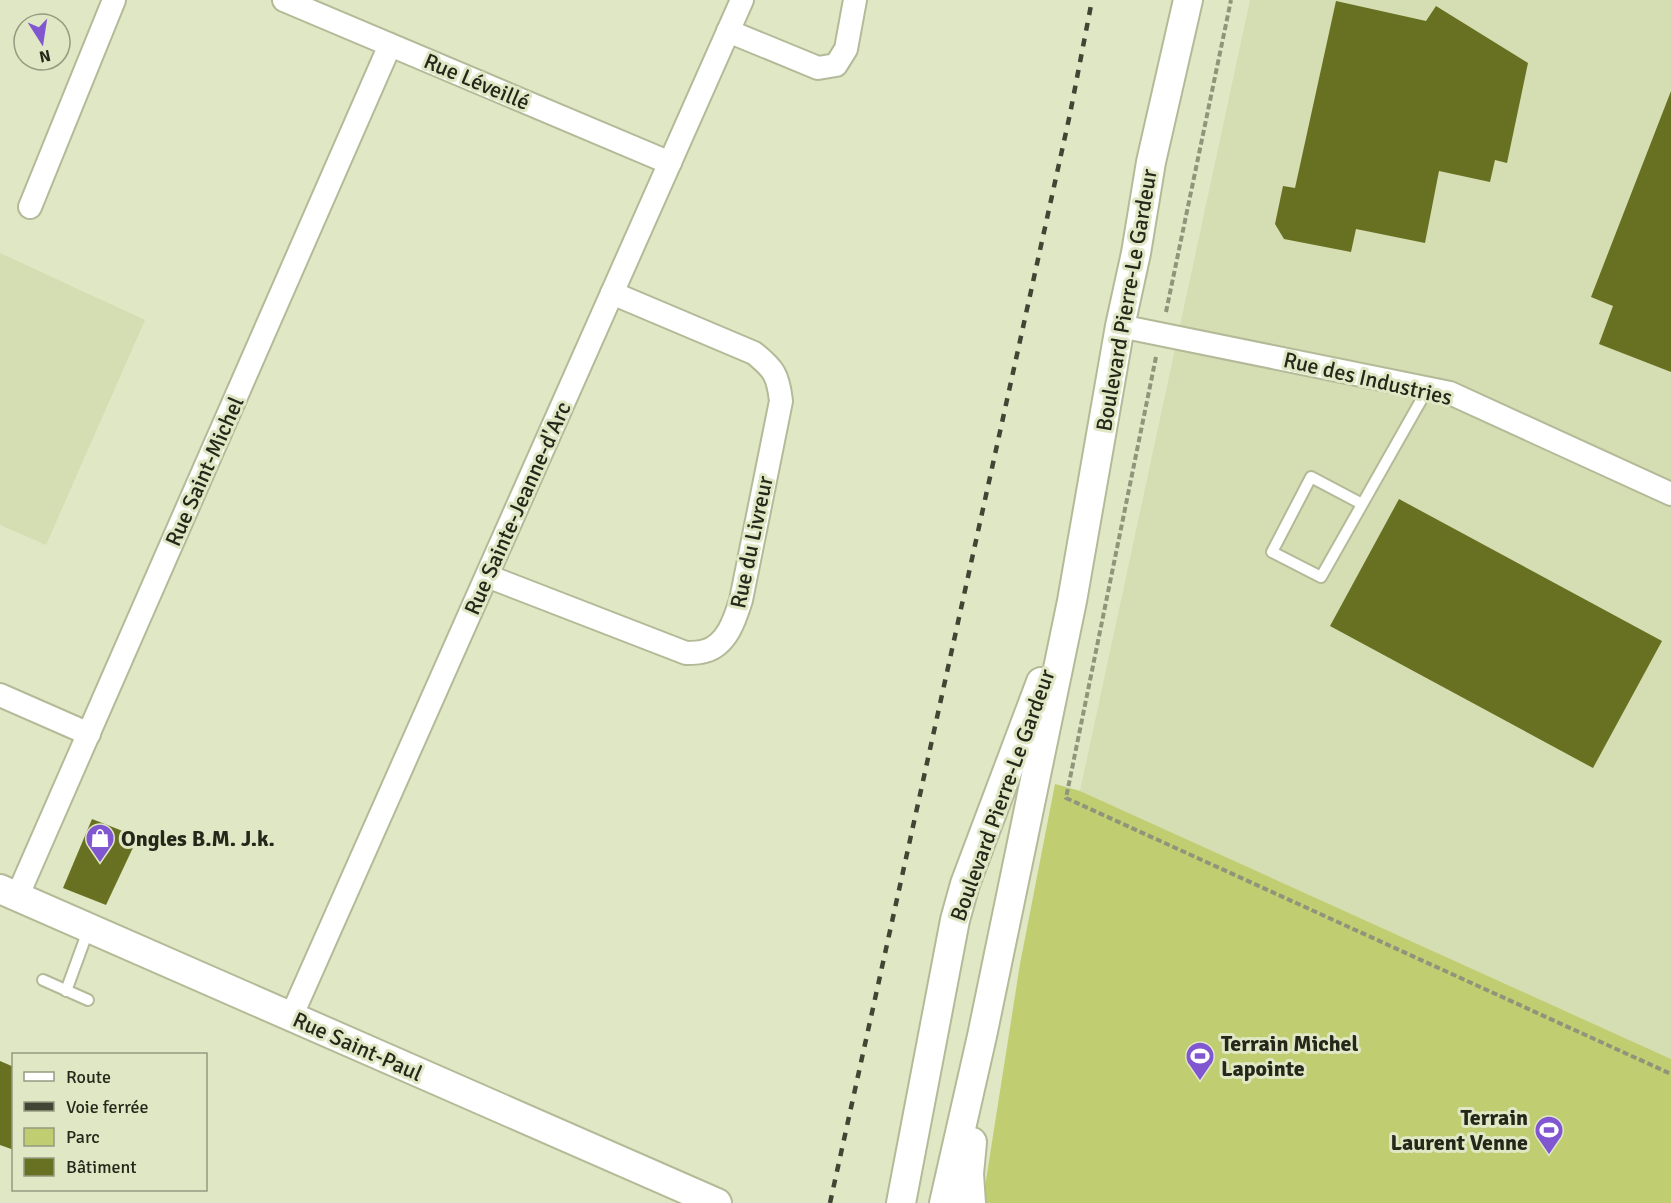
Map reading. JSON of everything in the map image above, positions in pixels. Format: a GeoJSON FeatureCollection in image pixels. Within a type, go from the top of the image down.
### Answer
{"type":"FeatureCollection","features":[{"type":"Feature","properties":{"kind":"street"},"geometry":{"type":"LineString","coordinates":[[30,207],[114,0]]}},
{"type":"Feature","properties":{"kind":"street","name":"Rue Léveillé"},"geometry":{"type":"LineString","coordinates":[[284,0],[670,163]]}},
{"type":"Feature","properties":{"kind":"street","name":"Rue Sainte-Jeanne-d'Arc"},"geometry":{"type":"LineString","coordinates":[[291,1017],[742,0]]}},
{"type":"Feature","properties":{"kind":"street"},"geometry":{"type":"LineString","coordinates":[[728,31],[818,68],[836,65],[846,49],[855,0]]}},
{"type":"Feature","properties":{"kind":"street","name":"Boulevard Pierre-Le Gardeur"},"geometry":{"type":"LineString","coordinates":[[944,1203],[982,1036],[1072,602],[1151,162],[1188,0]]}},
{"type":"Feature","properties":{"kind":"street","name":"Rue Saint-Michel"},"geometry":{"type":"LineString","coordinates":[[9,893],[88,734],[390,45]]}},
{"type":"Feature","properties":{"kind":"street","name":"Rue du Livreur"},"geometry":{"type":"LineString","coordinates":[[487,576],[686,653],[707,651],[721,641],[733,624],[741,600],[781,401],[779,385],[771,367],[754,353],[612,293]]}},
{"type":"Feature","properties":{"kind":"street","name":"Rue des Industries"},"geometry":{"type":"LineString","coordinates":[[1120,326],[1450,393],[1671,494]]}},
{"type":"Feature","properties":{"kind":"street","name":"Boulevard Pierre-Le Gardeur"},"geometry":{"type":"LineString","coordinates":[[901,1203],[955,920],[965,884],[1072,602]]}},
{"type":"Feature","properties":{"kind":"street"},"geometry":{"type":"LineString","coordinates":[[0,695],[88,734]]}},
{"type":"Feature","properties":{"kind":"street","name":"Rue Saint-Paul"},"geometry":{"type":"LineString","coordinates":[[9,893],[291,1017],[680,1196],[717,1203]]}},
{"type":"Feature","properties":{"kind":"street"},"geometry":{"type":"LineString","coordinates":[[971,1203],[969,1174],[982,1036]]}},
{"type":"Feature","properties":{"kind":"lane"},"geometry":{"type":"LineString","coordinates":[[1362,504],[1311,477],[1272,552],[1321,577],[1428,388]]}},
{"type":"Feature","properties":{"kind":"lane"},"geometry":{"type":"LineString","coordinates":[[66,991],[89,928]]}},
{"type":"Feature","properties":{"kind":"lane"},"geometry":{"type":"LineString","coordinates":[[43,980],[88,1000]]}},
{"type":"Feature","properties":{"kind":"path"},"geometry":{"type":"LineString","coordinates":[[1231,0],[1066,798],[1671,1074]]}},
{"type":"Feature","properties":{"kind":"shaded area"},"geometry":{"type":"Polygon","coordinates":[[[1250,0],[1671,0],[1671,1059],[1080,791],[1250,0]]]}},
{"type":"Feature","properties":{"kind":"shaded area"},"geometry":{"type":"Polygon","coordinates":[[[0,253],[145,320],[46,545],[0,525],[0,253]]]}},
{"type":"Feature","properties":{"kind":"green space"},"geometry":{"type":"Polygon","coordinates":[[[1055,784],[1080,791],[1671,1059],[1671,1203],[986,1203],[984,1193],[1020,964],[1055,784]]]}},
{"type":"Feature","properties":{"kind":"building"},"geometry":{"type":"Polygon","coordinates":[[[1336,1],[1426,21],[1436,6],[1528,63],[1507,163],[1495,160],[1490,182],[1439,171],[1425,243],[1356,229],[1351,252],[1284,239],[1275,224],[1283,186],[1295,188],[1336,1]]]}},
{"type":"Feature","properties":{"kind":"building"},"geometry":{"type":"Polygon","coordinates":[[[1671,91],[1671,372],[1599,344],[1613,306],[1591,297],[1671,91]]]}},
{"type":"Feature","properties":{"kind":"building"},"geometry":{"type":"Polygon","coordinates":[[[1399,499],[1662,641],[1593,768],[1330,626],[1399,499]]]}},
{"type":"Feature","properties":{"kind":"building","name":"Ongles B.M. J.k."},"geometry":{"type":"Polygon","coordinates":[[[92,819],[138,837],[106,905],[63,888],[92,819]]]}},
{"type":"Feature","properties":{"kind":"building"},"geometry":{"type":"Polygon","coordinates":[[[0,1061],[12,1066],[12,1149],[0,1145],[0,1061]]]}},
{"type":"Feature","properties":{"kind":"railway"},"geometry":{"type":"LineString","coordinates":[[830,1203],[1070,114],[1092,0]]}},
{"type":"Feature","properties":{"kind":"place","name":"Ongles B.M. J.k."},"geometry":{"type":"Point","coordinates":[100,864]}},
{"type":"Feature","properties":{"kind":"place","name":"Terrain Michel Lapointe"},"geometry":{"type":"Point","coordinates":[1200,1082]}},
{"type":"Feature","properties":{"kind":"place","name":"Terrain Laurent Venne"},"geometry":{"type":"Point","coordinates":[1549,1156]}}]}
